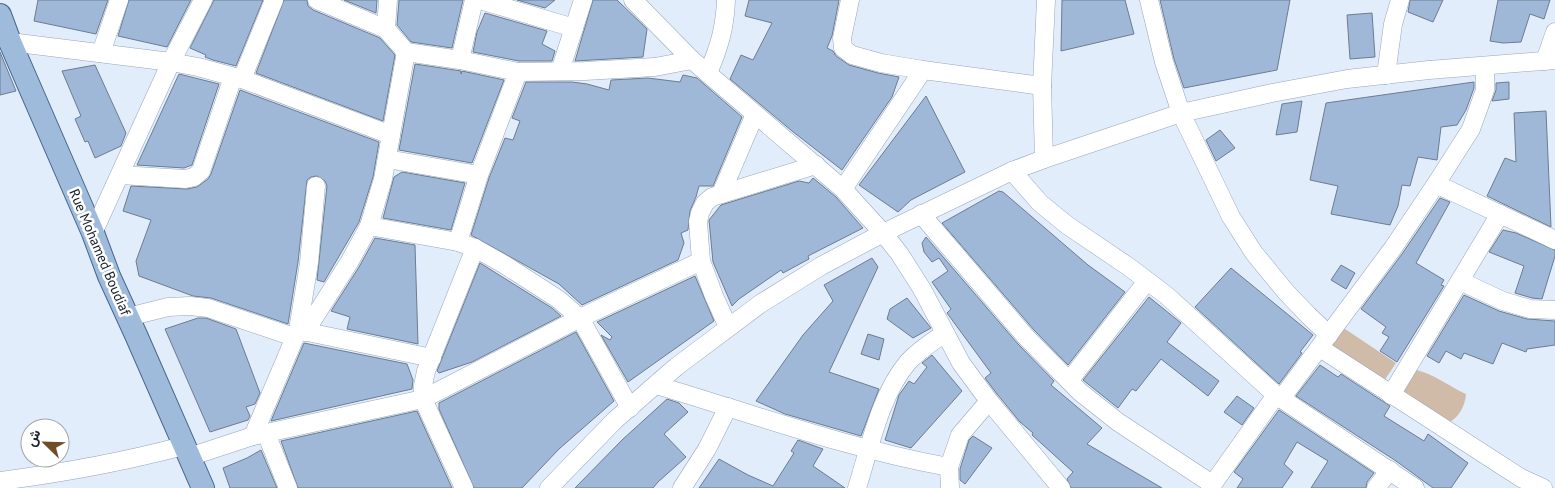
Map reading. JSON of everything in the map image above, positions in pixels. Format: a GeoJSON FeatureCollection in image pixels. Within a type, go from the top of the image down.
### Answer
{"type":"FeatureCollection","features":[{"type":"Feature","properties":{"kind":"main road","name":"Rue Mohamed Boudiaf"},"geometry":{"type":"LineString","coordinates":[[0,15],[93,233],[108,276],[203,488]]}},
{"type":"Feature","properties":{"kind":"street"},"geometry":{"type":"LineString","coordinates":[[101,52],[119,0]]}},
{"type":"Feature","properties":{"kind":"street"},"geometry":{"type":"LineString","coordinates":[[93,233],[171,62],[203,0]]}},
{"type":"Feature","properties":{"kind":"street"},"geometry":{"type":"LineString","coordinates":[[120,175],[185,179],[194,177],[201,171],[237,78],[274,0]]}},
{"type":"Feature","properties":{"kind":"street"},"geometry":{"type":"LineString","coordinates":[[317,0],[386,29],[406,52],[460,60],[518,72],[655,67],[692,60]]}},
{"type":"Feature","properties":{"kind":"street"},"geometry":{"type":"LineString","coordinates":[[386,29],[388,0]]}},
{"type":"Feature","properties":{"kind":"street"},"geometry":{"type":"LineString","coordinates":[[460,60],[474,0]]}},
{"type":"Feature","properties":{"kind":"street"},"geometry":{"type":"LineString","coordinates":[[480,0],[574,28]]}},
{"type":"Feature","properties":{"kind":"street"},"geometry":{"type":"LineString","coordinates":[[560,71],[583,0]]}},
{"type":"Feature","properties":{"kind":"street"},"geometry":{"type":"LineString","coordinates":[[633,0],[692,60],[843,189],[883,233],[899,253],[922,289],[961,363],[988,400],[1061,488]]}},
{"type":"Feature","properties":{"kind":"street"},"geometry":{"type":"LineString","coordinates":[[708,73],[719,46],[725,22],[726,0]]}},
{"type":"Feature","properties":{"kind":"street"},"geometry":{"type":"LineString","coordinates":[[850,0],[842,38],[843,48],[852,55],[881,63],[923,70],[1042,86]]}},
{"type":"Feature","properties":{"kind":"street"},"geometry":{"type":"LineString","coordinates":[[1044,159],[1042,86],[1046,0]]}},
{"type":"Feature","properties":{"kind":"street"},"geometry":{"type":"LineString","coordinates":[[1149,0],[1164,62],[1181,113],[1230,217],[1254,253],[1297,304],[1324,341],[1391,395],[1521,478],[1543,488]]}},
{"type":"Feature","properties":{"kind":"street"},"geometry":{"type":"LineString","coordinates":[[1386,75],[1393,24],[1400,0]]}},
{"type":"Feature","properties":{"kind":"street"},"geometry":{"type":"LineString","coordinates":[[549,488],[656,385],[728,327],[760,304],[821,266],[883,233],[1012,171],[1181,113],[1346,79],[1550,60],[1555,32]]}},
{"type":"Feature","properties":{"kind":"street"},"geometry":{"type":"LineString","coordinates":[[655,67],[669,36]]}},
{"type":"Feature","properties":{"kind":"street"},"geometry":{"type":"LineString","coordinates":[[10,42],[171,62],[237,78],[391,136]]}},
{"type":"Feature","properties":{"kind":"street"},"geometry":{"type":"LineString","coordinates":[[299,333],[350,261],[369,226],[387,159],[406,52]]}},
{"type":"Feature","properties":{"kind":"street"},"geometry":{"type":"LineString","coordinates":[[921,214],[1026,337],[1080,392],[1118,422],[1211,486],[1324,341],[1436,184],[1471,129],[1480,108],[1485,90],[1485,66]]}},
{"type":"Feature","properties":{"kind":"street"},"geometry":{"type":"LineString","coordinates":[[843,189],[923,70]]}},
{"type":"Feature","properties":{"kind":"street"},"geometry":{"type":"LineString","coordinates":[[458,242],[479,175],[518,72]]}},
{"type":"Feature","properties":{"kind":"street"},"geometry":{"type":"LineString","coordinates":[[721,194],[756,114]]}},
{"type":"Feature","properties":{"kind":"street"},"geometry":{"type":"LineString","coordinates":[[387,159],[479,175]]}},
{"type":"Feature","properties":{"kind":"street"},"geometry":{"type":"LineString","coordinates":[[728,327],[701,261],[698,222],[705,202],[721,194],[816,165]]}},
{"type":"Feature","properties":{"kind":"street"},"geometry":{"type":"LineString","coordinates":[[1012,171],[1047,209],[1147,280],[1173,301],[1279,397],[1415,488]]}},
{"type":"Feature","properties":{"kind":"street"},"geometry":{"type":"LineString","coordinates":[[1436,184],[1555,240]]}},
{"type":"Feature","properties":{"kind":"street"},"geometry":{"type":"LineString","coordinates":[[288,488],[260,435],[299,333],[309,263],[316,186]]}},
{"type":"Feature","properties":{"kind":"street"},"geometry":{"type":"LineString","coordinates":[[1391,395],[1500,214]]}},
{"type":"Feature","properties":{"kind":"street"},"geometry":{"type":"LineString","coordinates":[[369,226],[458,242],[475,248],[543,289],[580,318],[630,408]]}},
{"type":"Feature","properties":{"kind":"street"},"geometry":{"type":"LineString","coordinates":[[464,488],[424,399],[425,379],[432,358],[475,248]]}},
{"type":"Feature","properties":{"kind":"street"},"geometry":{"type":"LineString","coordinates":[[0,481],[70,472],[137,458],[186,451],[424,399],[580,318],[701,261]]}},
{"type":"Feature","properties":{"kind":"street"},"geometry":{"type":"LineString","coordinates":[[1069,381],[1147,280]]}},
{"type":"Feature","properties":{"kind":"street"},"geometry":{"type":"LineString","coordinates":[[1460,281],[1503,301],[1530,309],[1555,310]]}},
{"type":"Feature","properties":{"kind":"street"},"geometry":{"type":"LineString","coordinates":[[128,317],[168,307],[190,306],[208,308],[299,333],[432,358]]}},
{"type":"Feature","properties":{"kind":"street"},"geometry":{"type":"LineString","coordinates":[[857,488],[888,393],[903,370],[923,347],[945,333]]}},
{"type":"Feature","properties":{"kind":"street"},"geometry":{"type":"LineString","coordinates":[[656,385],[869,449],[906,459],[949,467]]}},
{"type":"Feature","properties":{"kind":"street"},"geometry":{"type":"LineString","coordinates":[[950,488],[949,467],[960,435],[988,400]]}},
{"type":"Feature","properties":{"kind":"street"},"geometry":{"type":"LineString","coordinates":[[682,488],[707,449],[728,407]]}},
{"type":"Feature","properties":{"kind":"street"},"geometry":{"type":"LineString","coordinates":[[1376,488],[1390,470]]}},
{"type":"Feature","properties":{"kind":"shaded area"},"geometry":{"type":"Polygon","coordinates":[[[1339,325],[1396,363],[1382,384],[1325,346],[1339,325]]]}},
{"type":"Feature","properties":{"kind":"shaded area"},"geometry":{"type":"Polygon","coordinates":[[[1409,369],[1431,375],[1466,394],[1462,408],[1454,419],[1446,424],[1397,390],[1409,369]]]}},
{"type":"Feature","properties":{"kind":"building"},"geometry":{"type":"Polygon","coordinates":[[[38,0],[108,0],[96,34],[34,21],[38,0]]]}},
{"type":"Feature","properties":{"kind":"building"},"geometry":{"type":"Polygon","coordinates":[[[129,0],[191,0],[167,47],[118,36],[129,0]]]}},
{"type":"Feature","properties":{"kind":"building"},"geometry":{"type":"Polygon","coordinates":[[[214,0],[263,0],[236,66],[205,57],[206,55],[190,48],[214,0]]]}},
{"type":"Feature","properties":{"kind":"building"},"geometry":{"type":"Polygon","coordinates":[[[284,0],[307,0],[308,6],[313,10],[380,38],[395,55],[383,121],[256,73],[284,0]]]}},
{"type":"Feature","properties":{"kind":"building"},"geometry":{"type":"Polygon","coordinates":[[[344,0],[377,0],[376,13],[344,0]]]}},
{"type":"Feature","properties":{"kind":"building"},"geometry":{"type":"Polygon","coordinates":[[[399,0],[463,0],[452,48],[411,42],[397,25],[399,0]]]}},
{"type":"Feature","properties":{"kind":"building"},"geometry":{"type":"Polygon","coordinates":[[[517,0],[555,0],[545,8],[517,0]]]}},
{"type":"Feature","properties":{"kind":"building"},"geometry":{"type":"Polygon","coordinates":[[[593,0],[617,0],[647,29],[643,57],[575,61],[593,0]]]}},
{"type":"Feature","properties":{"kind":"building"},"geometry":{"type":"Polygon","coordinates":[[[749,0],[839,0],[832,36],[827,48],[849,65],[899,77],[892,97],[842,170],[730,79],[741,55],[753,60],[772,23],[745,16],[749,0]]]}},
{"type":"Feature","properties":{"kind":"building"},"geometry":{"type":"Polygon","coordinates":[[[1062,0],[1125,0],[1134,34],[1061,51],[1062,0]]]}},
{"type":"Feature","properties":{"kind":"building"},"geometry":{"type":"Polygon","coordinates":[[[1160,0],[1290,0],[1277,70],[1184,88],[1174,59],[1160,0]]]}},
{"type":"Feature","properties":{"kind":"building"},"geometry":{"type":"Polygon","coordinates":[[[1410,0],[1443,0],[1433,22],[1408,12],[1410,0]]]}},
{"type":"Feature","properties":{"kind":"building"},"geometry":{"type":"Polygon","coordinates":[[[1498,0],[1550,0],[1544,19],[1530,14],[1521,42],[1503,43],[1490,41],[1498,0]]]}},
{"type":"Feature","properties":{"kind":"building"},"geometry":{"type":"Polygon","coordinates":[[[485,13],[547,31],[542,44],[555,51],[552,61],[519,61],[473,52],[477,32],[485,13]]]}},
{"type":"Feature","properties":{"kind":"building"},"geometry":{"type":"Polygon","coordinates":[[[1372,13],[1375,57],[1350,59],[1347,15],[1372,13]]]}},
{"type":"Feature","properties":{"kind":"building"},"geometry":{"type":"Polygon","coordinates":[[[0,52],[16,91],[0,95],[0,52]]]}},
{"type":"Feature","properties":{"kind":"building"},"geometry":{"type":"Polygon","coordinates":[[[415,64],[461,71],[461,74],[462,71],[504,80],[472,163],[399,150],[415,64]]]}},
{"type":"Feature","properties":{"kind":"building"},"geometry":{"type":"Polygon","coordinates":[[[95,65],[126,133],[121,146],[95,158],[88,141],[85,142],[75,119],[81,116],[62,71],[95,65]]]}},
{"type":"Feature","properties":{"kind":"building"},"geometry":{"type":"Polygon","coordinates":[[[179,74],[219,84],[192,165],[184,168],[137,165],[179,74]]]}},
{"type":"Feature","properties":{"kind":"building"},"geometry":{"type":"Polygon","coordinates":[[[683,75],[697,78],[742,117],[713,186],[699,186],[690,211],[688,230],[681,233],[684,243],[678,260],[582,305],[559,284],[471,235],[489,178],[505,138],[513,140],[520,121],[512,118],[526,82],[572,82],[609,90],[611,80],[648,78],[680,82],[683,75]]]}},
{"type":"Feature","properties":{"kind":"building"},"geometry":{"type":"Polygon","coordinates":[[[1474,82],[1474,88],[1466,110],[1457,125],[1441,127],[1437,160],[1418,157],[1410,186],[1402,185],[1398,206],[1390,225],[1331,214],[1338,186],[1310,180],[1326,103],[1474,82]]]}},
{"type":"Feature","properties":{"kind":"building"},"geometry":{"type":"Polygon","coordinates":[[[1509,82],[1509,99],[1492,101],[1496,90],[1496,83],[1509,82]]]}},
{"type":"Feature","properties":{"kind":"building"},"geometry":{"type":"Polygon","coordinates":[[[240,90],[379,142],[373,177],[359,222],[324,282],[317,280],[327,186],[325,181],[317,176],[307,180],[298,262],[288,324],[211,298],[193,296],[139,276],[136,261],[151,220],[123,211],[131,186],[187,189],[197,187],[208,179],[240,90]]]}},
{"type":"Feature","properties":{"kind":"building"},"geometry":{"type":"Polygon","coordinates":[[[926,96],[965,172],[911,200],[898,212],[859,185],[926,96]]]}},
{"type":"Feature","properties":{"kind":"building"},"geometry":{"type":"Polygon","coordinates":[[[1302,101],[1297,132],[1276,135],[1282,104],[1302,101]]]}},
{"type":"Feature","properties":{"kind":"building"},"geometry":{"type":"Polygon","coordinates":[[[1546,111],[1551,227],[1487,196],[1505,158],[1516,162],[1514,113],[1546,111]]]}},
{"type":"Feature","properties":{"kind":"building"},"geometry":{"type":"Polygon","coordinates":[[[1220,130],[1235,148],[1216,161],[1206,140],[1220,130]]]}},
{"type":"Feature","properties":{"kind":"building"},"geometry":{"type":"Polygon","coordinates":[[[402,172],[465,183],[451,230],[383,218],[394,177],[402,172]]]}},
{"type":"Feature","properties":{"kind":"building"},"geometry":{"type":"Polygon","coordinates":[[[813,178],[836,197],[863,228],[808,256],[809,259],[783,273],[781,270],[732,306],[713,262],[709,220],[721,205],[799,181],[809,183],[813,178]]]}},
{"type":"Feature","properties":{"kind":"building"},"geometry":{"type":"Polygon","coordinates":[[[999,191],[1003,192],[1088,265],[1125,292],[1068,365],[1034,330],[942,223],[999,191]]]}},
{"type":"Feature","properties":{"kind":"building"},"geometry":{"type":"Polygon","coordinates":[[[1440,198],[1450,202],[1416,263],[1444,280],[1441,285],[1444,286],[1397,362],[1380,351],[1389,337],[1382,333],[1386,327],[1361,309],[1402,254],[1440,198]]]}},
{"type":"Feature","properties":{"kind":"building"},"geometry":{"type":"Polygon","coordinates":[[[1503,230],[1516,233],[1555,250],[1555,256],[1542,299],[1515,293],[1524,266],[1489,252],[1503,230]]]}},
{"type":"Feature","properties":{"kind":"building"},"geometry":{"type":"Polygon","coordinates":[[[926,237],[1018,344],[1054,381],[1051,385],[1102,428],[1087,444],[1162,488],[1071,488],[1067,479],[1073,472],[1032,435],[1033,433],[1020,422],[997,394],[985,378],[991,373],[947,313],[951,309],[932,282],[948,271],[939,258],[932,262],[924,252],[922,243],[926,237]]]}},
{"type":"Feature","properties":{"kind":"building"},"geometry":{"type":"Polygon","coordinates":[[[375,238],[415,245],[418,344],[347,329],[350,317],[331,311],[375,238]]]}},
{"type":"Feature","properties":{"kind":"building"},"geometry":{"type":"Polygon","coordinates":[[[872,258],[878,267],[829,372],[879,389],[861,436],[785,414],[756,401],[803,335],[833,301],[824,285],[872,258]]]}},
{"type":"Feature","properties":{"kind":"building"},"geometry":{"type":"Polygon","coordinates":[[[480,263],[552,308],[561,316],[472,362],[439,373],[437,371],[480,263]]]}},
{"type":"Feature","properties":{"kind":"building"},"geometry":{"type":"Polygon","coordinates":[[[1341,265],[1355,273],[1346,289],[1331,280],[1341,265]]]}},
{"type":"Feature","properties":{"kind":"building"},"geometry":{"type":"Polygon","coordinates":[[[1231,268],[1313,335],[1279,384],[1195,307],[1231,268]]]}},
{"type":"Feature","properties":{"kind":"building"},"geometry":{"type":"Polygon","coordinates":[[[695,276],[714,321],[628,382],[601,335],[610,340],[612,337],[597,322],[695,276]]]}},
{"type":"Feature","properties":{"kind":"building"},"geometry":{"type":"Polygon","coordinates":[[[1464,295],[1499,311],[1527,319],[1555,321],[1555,345],[1527,349],[1526,352],[1502,343],[1493,364],[1464,353],[1461,359],[1446,351],[1439,363],[1427,356],[1464,295]]]}},
{"type":"Feature","properties":{"kind":"building"},"geometry":{"type":"Polygon","coordinates":[[[1149,297],[1181,323],[1167,342],[1219,381],[1208,396],[1161,359],[1136,391],[1132,389],[1118,408],[1083,380],[1149,297]]]}},
{"type":"Feature","properties":{"kind":"building"},"geometry":{"type":"Polygon","coordinates":[[[907,298],[931,328],[913,338],[887,319],[890,309],[907,298]]]}},
{"type":"Feature","properties":{"kind":"building"},"geometry":{"type":"Polygon","coordinates":[[[198,318],[206,318],[236,329],[260,393],[255,404],[246,407],[250,416],[248,420],[210,432],[165,329],[198,318]]]}},
{"type":"Feature","properties":{"kind":"building"},"geometry":{"type":"Polygon","coordinates":[[[576,332],[614,401],[559,449],[522,488],[474,488],[439,409],[439,403],[576,332]]]}},
{"type":"Feature","properties":{"kind":"building"},"geometry":{"type":"Polygon","coordinates":[[[868,334],[884,339],[879,360],[861,354],[868,334]]]}},
{"type":"Feature","properties":{"kind":"building"},"geometry":{"type":"Polygon","coordinates":[[[304,343],[407,364],[413,380],[412,389],[271,421],[304,343]]]}},
{"type":"Feature","properties":{"kind":"building"},"geometry":{"type":"Polygon","coordinates":[[[932,355],[962,391],[911,448],[885,440],[899,395],[909,381],[914,384],[927,367],[922,363],[932,355]]]}},
{"type":"Feature","properties":{"kind":"building"},"geometry":{"type":"Polygon","coordinates":[[[1320,365],[1338,377],[1341,374],[1390,406],[1384,416],[1424,441],[1428,434],[1468,463],[1451,488],[1433,488],[1396,461],[1296,396],[1320,365]]]}},
{"type":"Feature","properties":{"kind":"building"},"geometry":{"type":"Polygon","coordinates":[[[1237,396],[1254,408],[1242,425],[1224,412],[1237,396]]]}},
{"type":"Feature","properties":{"kind":"building"},"geometry":{"type":"Polygon","coordinates":[[[667,399],[679,403],[688,412],[664,434],[686,457],[653,488],[575,488],[622,440],[667,399]]]}},
{"type":"Feature","properties":{"kind":"building"},"geometry":{"type":"Polygon","coordinates":[[[1279,410],[1374,473],[1367,482],[1366,488],[1311,488],[1328,461],[1297,442],[1284,464],[1293,472],[1282,488],[1237,488],[1243,479],[1234,472],[1279,410]]]}},
{"type":"Feature","properties":{"kind":"building"},"geometry":{"type":"Polygon","coordinates":[[[417,411],[452,488],[298,488],[281,441],[417,411]]]}},
{"type":"Feature","properties":{"kind":"building"},"geometry":{"type":"Polygon","coordinates":[[[973,436],[992,448],[965,484],[960,480],[960,469],[969,440],[973,436]]]}},
{"type":"Feature","properties":{"kind":"building"},"geometry":{"type":"Polygon","coordinates":[[[798,440],[823,449],[813,466],[845,488],[699,488],[719,459],[773,486],[794,453],[791,451],[798,440]]]}},
{"type":"Feature","properties":{"kind":"building"},"geometry":{"type":"Polygon","coordinates":[[[261,450],[277,488],[230,488],[223,468],[261,450]]]}}]}
